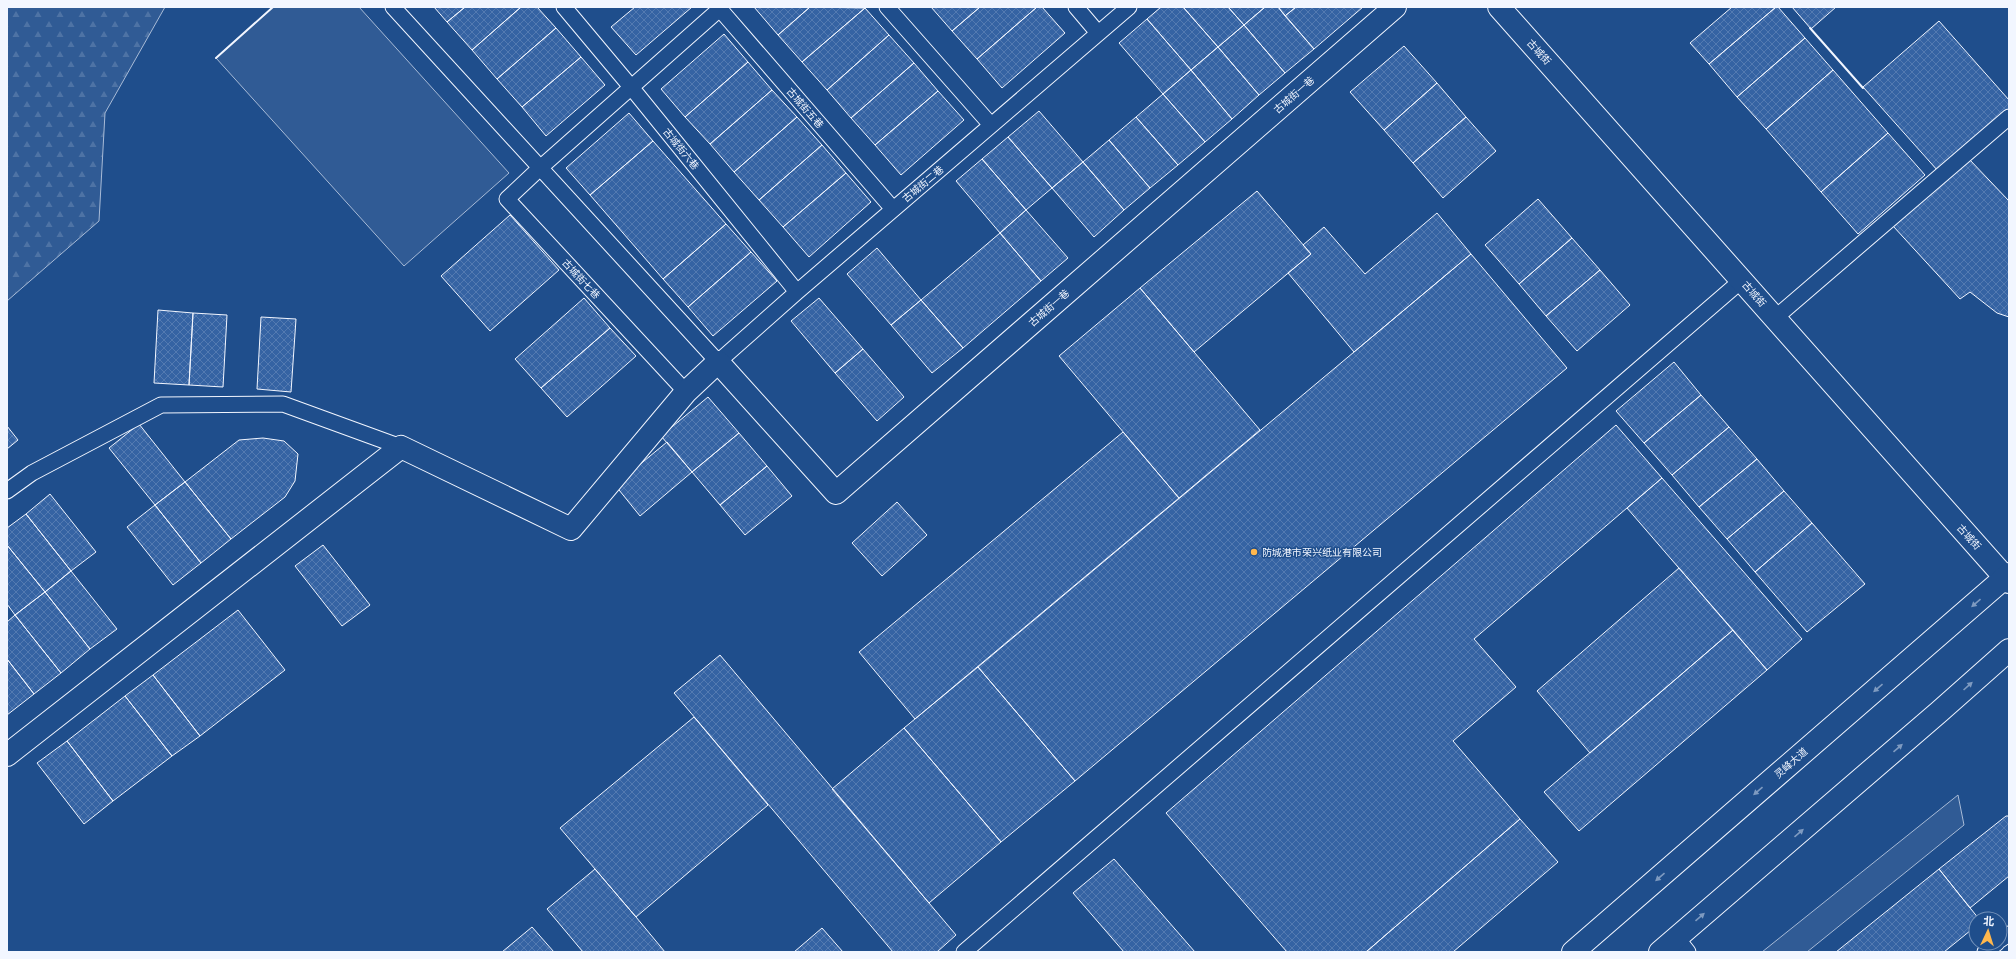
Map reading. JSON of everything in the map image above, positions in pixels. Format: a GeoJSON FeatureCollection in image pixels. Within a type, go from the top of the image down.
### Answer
{"type":"FeatureCollection","features":[{"type":"Feature","properties":{"kind":"street","name":"古城街一巷"},"geometry":{"type":"LineString","coordinates":[[718,362],[836,493],[1395,7]]}},
{"type":"Feature","properties":{"kind":"street","name":"古城街"},"geometry":{"type":"LineString","coordinates":[[1499,7],[2008,578]]}},
{"type":"Feature","properties":{"kind":"street"},"geometry":{"type":"LineString","coordinates":[[7,755],[401,447],[571,529],[686,392],[718,362]]}},
{"type":"Feature","properties":{"kind":"street","name":"灵峰大道"},"geometry":{"type":"LineString","coordinates":[[1573,952],[2008,578]]}},
{"type":"Feature","properties":{"kind":"street"},"geometry":{"type":"LineString","coordinates":[[1660,952],[1682,945],[2009,650]]}},
{"type":"Feature","properties":{"kind":"lane"},"geometry":{"type":"LineString","coordinates":[[393,7],[718,362]]}},
{"type":"Feature","properties":{"kind":"lane","name":"古城街六巷"},"geometry":{"type":"LineString","coordinates":[[564,7],[631,87],[797,292]]}},
{"type":"Feature","properties":{"kind":"lane"},"geometry":{"type":"LineString","coordinates":[[888,7],[991,125]]}},
{"type":"Feature","properties":{"kind":"lane"},"geometry":{"type":"LineString","coordinates":[[1076,7],[1098,33]]}},
{"type":"Feature","properties":{"kind":"lane","name":"古城街二巷"},"geometry":{"type":"LineString","coordinates":[[718,362],[893,209],[1129,7]]}},
{"type":"Feature","properties":{"kind":"lane"},"geometry":{"type":"LineString","coordinates":[[540,168],[720,8]]}},
{"type":"Feature","properties":{"kind":"lane","name":"古城街五巷"},"geometry":{"type":"LineString","coordinates":[[720,8],[893,209]]}},
{"type":"Feature","properties":{"kind":"lane"},"geometry":{"type":"LineString","coordinates":[[1775,318],[2009,117]]}},
{"type":"Feature","properties":{"kind":"lane","name":"古城街七巷"},"geometry":{"type":"LineString","coordinates":[[540,168],[507,199],[686,392]]}},
{"type":"Feature","properties":{"kind":"lane"},"geometry":{"type":"LineString","coordinates":[[964,952],[1742,280]]}},
{"type":"Feature","properties":{"kind":"lane"},"geometry":{"type":"LineString","coordinates":[[7,491],[32,472],[161,405],[284,404],[401,447]]}},
{"type":"Feature","properties":{"kind":"green space"},"geometry":{"type":"Polygon","coordinates":[[[7,7],[165,7],[105,113],[99,221],[7,301],[7,7]]]}},
{"type":"Feature","properties":{"kind":"shaded area"},"geometry":{"type":"Polygon","coordinates":[[[273,7],[359,7],[509,173],[404,266],[216,58],[273,7]]]}},
{"type":"Feature","properties":{"kind":"shaded area"},"geometry":{"type":"Polygon","coordinates":[[[1958,795],[1964,825],[1807,952],[1762,952],[1958,795]]]}},
{"type":"Feature","properties":{"kind":"building"},"geometry":{"type":"Polygon","coordinates":[[[434,7],[465,7],[447,22],[434,7]]]}},
{"type":"Feature","properties":{"kind":"building"},"geometry":{"type":"Polygon","coordinates":[[[465,7],[521,7],[472,50],[447,22],[465,7]]]}},
{"type":"Feature","properties":{"kind":"building"},"geometry":{"type":"Polygon","coordinates":[[[521,7],[537,7],[556,28],[497,79],[472,50],[521,7]]]}},
{"type":"Feature","properties":{"kind":"building"},"geometry":{"type":"Polygon","coordinates":[[[635,7],[692,7],[636,55],[611,27],[635,7]]]}},
{"type":"Feature","properties":{"kind":"building"},"geometry":{"type":"Polygon","coordinates":[[[754,7],[810,7],[778,35],[754,7]]]}},
{"type":"Feature","properties":{"kind":"building"},"geometry":{"type":"Polygon","coordinates":[[[810,7],[865,8],[802,62],[778,35],[810,7]]]}},
{"type":"Feature","properties":{"kind":"building"},"geometry":{"type":"Polygon","coordinates":[[[931,7],[980,7],[952,31],[931,7]]]}},
{"type":"Feature","properties":{"kind":"building"},"geometry":{"type":"Polygon","coordinates":[[[980,7],[1037,7],[977,59],[952,31],[980,7]]]}},
{"type":"Feature","properties":{"kind":"building"},"geometry":{"type":"Polygon","coordinates":[[[1037,7],[1042,7],[1065,33],[1002,88],[977,59],[1037,7]]]}},
{"type":"Feature","properties":{"kind":"building"},"geometry":{"type":"Polygon","coordinates":[[[1161,7],[1183,7],[1218,47],[1191,70],[1147,19],[1161,7]]]}},
{"type":"Feature","properties":{"kind":"building"},"geometry":{"type":"Polygon","coordinates":[[[1183,7],[1228,7],[1244,25],[1218,47],[1183,7]]]}},
{"type":"Feature","properties":{"kind":"building"},"geometry":{"type":"Polygon","coordinates":[[[1228,7],[1265,7],[1244,25],[1228,7]]]}},
{"type":"Feature","properties":{"kind":"building"},"geometry":{"type":"Polygon","coordinates":[[[1265,7],[1278,7],[1314,49],[1285,73],[1244,25],[1265,7]]]}},
{"type":"Feature","properties":{"kind":"building"},"geometry":{"type":"Polygon","coordinates":[[[1278,7],[1296,7],[1285,16],[1278,7]]]}},
{"type":"Feature","properties":{"kind":"building"},"geometry":{"type":"Polygon","coordinates":[[[1296,7],[1363,7],[1314,49],[1285,16],[1296,7]]]}},
{"type":"Feature","properties":{"kind":"building"},"geometry":{"type":"Polygon","coordinates":[[[1732,7],[1776,7],[1709,64],[1690,43],[1732,7]]]}},
{"type":"Feature","properties":{"kind":"building"},"geometry":{"type":"Polygon","coordinates":[[[1776,7],[1778,7],[1805,38],[1737,97],[1709,64],[1776,7]]]}},
{"type":"Feature","properties":{"kind":"building"},"geometry":{"type":"Polygon","coordinates":[[[1792,7],[1836,7],[1811,29],[1792,7]]]}},
{"type":"Feature","properties":{"kind":"building"},"geometry":{"type":"Polygon","coordinates":[[[865,8],[889,35],[827,90],[802,62],[865,8]]]}},
{"type":"Feature","properties":{"kind":"building"},"geometry":{"type":"Polygon","coordinates":[[[1147,19],[1191,70],[1163,94],[1119,43],[1147,19]]]}},
{"type":"Feature","properties":{"kind":"building"},"geometry":{"type":"Polygon","coordinates":[[[1939,21],[2009,100],[2009,109],[1938,171],[1863,87],[1939,21]]]}},
{"type":"Feature","properties":{"kind":"building"},"geometry":{"type":"Polygon","coordinates":[[[1244,25],[1285,73],[1259,95],[1218,47],[1244,25]]]}},
{"type":"Feature","properties":{"kind":"building"},"geometry":{"type":"Polygon","coordinates":[[[556,28],[581,57],[522,107],[497,79],[556,28]]]}},
{"type":"Feature","properties":{"kind":"building"},"geometry":{"type":"Polygon","coordinates":[[[724,34],[748,62],[685,117],[661,89],[724,34]]]}},
{"type":"Feature","properties":{"kind":"building"},"geometry":{"type":"Polygon","coordinates":[[[889,35],[914,63],[851,118],[827,90],[889,35]]]}},
{"type":"Feature","properties":{"kind":"building"},"geometry":{"type":"Polygon","coordinates":[[[1805,38],[1833,70],[1766,129],[1737,97],[1805,38]]]}},
{"type":"Feature","properties":{"kind":"building"},"geometry":{"type":"Polygon","coordinates":[[[1404,46],[1437,83],[1384,130],[1350,92],[1404,46]]]}},
{"type":"Feature","properties":{"kind":"building"},"geometry":{"type":"Polygon","coordinates":[[[1218,47],[1259,95],[1232,119],[1191,70],[1218,47]]]}},
{"type":"Feature","properties":{"kind":"building"},"geometry":{"type":"Polygon","coordinates":[[[581,57],[605,85],[546,136],[522,107],[581,57]]]}},
{"type":"Feature","properties":{"kind":"building"},"geometry":{"type":"Polygon","coordinates":[[[748,62],[772,90],[710,144],[685,117],[748,62]]]}},
{"type":"Feature","properties":{"kind":"building"},"geometry":{"type":"Polygon","coordinates":[[[914,63],[938,91],[875,145],[851,118],[914,63]]]}},
{"type":"Feature","properties":{"kind":"building"},"geometry":{"type":"Polygon","coordinates":[[[1191,70],[1232,119],[1205,142],[1163,94],[1191,70]]]}},
{"type":"Feature","properties":{"kind":"building"},"geometry":{"type":"Polygon","coordinates":[[[1833,70],[1888,133],[1821,192],[1766,129],[1833,70]]]}},
{"type":"Feature","properties":{"kind":"building"},"geometry":{"type":"Polygon","coordinates":[[[1437,83],[1466,117],[1413,163],[1384,130],[1437,83]]]}},
{"type":"Feature","properties":{"kind":"building"},"geometry":{"type":"Polygon","coordinates":[[[772,90],[797,117],[734,172],[710,144],[772,90]]]}},
{"type":"Feature","properties":{"kind":"building"},"geometry":{"type":"Polygon","coordinates":[[[938,91],[964,120],[901,175],[875,145],[938,91]]]}},
{"type":"Feature","properties":{"kind":"building"},"geometry":{"type":"Polygon","coordinates":[[[1163,94],[1205,142],[1178,165],[1136,117],[1163,94]]]}},
{"type":"Feature","properties":{"kind":"building"},"geometry":{"type":"Polygon","coordinates":[[[1039,111],[1083,162],[1052,188],[1008,137],[1039,111]]]}},
{"type":"Feature","properties":{"kind":"building"},"geometry":{"type":"Polygon","coordinates":[[[629,113],[653,141],[590,195],[566,168],[629,113]]]}},
{"type":"Feature","properties":{"kind":"building"},"geometry":{"type":"Polygon","coordinates":[[[797,117],[822,145],[759,200],[734,172],[797,117]]]}},
{"type":"Feature","properties":{"kind":"building"},"geometry":{"type":"Polygon","coordinates":[[[1136,117],[1178,165],[1150,188],[1109,140],[1136,117]]]}},
{"type":"Feature","properties":{"kind":"building"},"geometry":{"type":"Polygon","coordinates":[[[1466,117],[1496,151],[1443,198],[1413,163],[1466,117]]]}},
{"type":"Feature","properties":{"kind":"building"},"geometry":{"type":"Polygon","coordinates":[[[1888,133],[1925,175],[1858,234],[1821,192],[1888,133]]]}},
{"type":"Feature","properties":{"kind":"building"},"geometry":{"type":"Polygon","coordinates":[[[1008,137],[1052,188],[1026,210],[982,159],[1008,137]]]}},
{"type":"Feature","properties":{"kind":"building"},"geometry":{"type":"Polygon","coordinates":[[[1109,140],[1150,188],[1124,210],[1083,162],[1109,140]]]}},
{"type":"Feature","properties":{"kind":"building"},"geometry":{"type":"Polygon","coordinates":[[[653,141],[726,224],[663,279],[590,195],[653,141]]]}},
{"type":"Feature","properties":{"kind":"building"},"geometry":{"type":"Polygon","coordinates":[[[822,145],[846,173],[783,227],[759,200],[822,145]]]}},
{"type":"Feature","properties":{"kind":"building"},"geometry":{"type":"Polygon","coordinates":[[[982,159],[1026,210],[1000,233],[956,181],[982,159]]]}},
{"type":"Feature","properties":{"kind":"building"},"geometry":{"type":"Polygon","coordinates":[[[1969,159],[2009,201],[2009,317],[1997,313],[1970,292],[1960,299],[1893,226],[1969,159]]]}},
{"type":"Feature","properties":{"kind":"building"},"geometry":{"type":"Polygon","coordinates":[[[1083,162],[1124,210],[1094,237],[1052,188],[1083,162]]]}},
{"type":"Feature","properties":{"kind":"building"},"geometry":{"type":"Polygon","coordinates":[[[846,173],[871,202],[809,257],[783,227],[846,173]]]}},
{"type":"Feature","properties":{"kind":"building"},"geometry":{"type":"Polygon","coordinates":[[[1257,191],[1311,254],[1194,352],[1140,288],[1257,191]]]}},
{"type":"Feature","properties":{"kind":"building"},"geometry":{"type":"Polygon","coordinates":[[[1538,199],[1572,238],[1519,284],[1485,245],[1538,199]]]}},
{"type":"Feature","properties":{"kind":"building"},"geometry":{"type":"Polygon","coordinates":[[[1026,210],[1068,258],[1041,281],[1000,233],[1026,210]]]}},
{"type":"Feature","properties":{"kind":"building"},"geometry":{"type":"Polygon","coordinates":[[[1437,213],[1471,254],[1354,352],[1288,273],[1311,254],[1303,245],[1324,227],[1365,274],[1437,213]]]}},
{"type":"Feature","properties":{"kind":"building"},"geometry":{"type":"Polygon","coordinates":[[[510,215],[559,270],[490,331],[441,276],[510,215]]]}},
{"type":"Feature","properties":{"kind":"building"},"geometry":{"type":"Polygon","coordinates":[[[726,224],[751,252],[688,307],[663,279],[726,224]]]}},
{"type":"Feature","properties":{"kind":"building"},"geometry":{"type":"Polygon","coordinates":[[[1000,233],[1041,281],[963,348],[921,300],[1000,233]]]}},
{"type":"Feature","properties":{"kind":"building"},"geometry":{"type":"Polygon","coordinates":[[[1572,238],[1600,270],[1546,316],[1519,284],[1572,238]]]}},
{"type":"Feature","properties":{"kind":"building"},"geometry":{"type":"Polygon","coordinates":[[[877,248],[921,300],[891,325],[847,274],[877,248]]]}},
{"type":"Feature","properties":{"kind":"building"},"geometry":{"type":"Polygon","coordinates":[[[751,252],[777,281],[713,336],[688,307],[751,252]]]}},
{"type":"Feature","properties":{"kind":"building"},"geometry":{"type":"Polygon","coordinates":[[[1471,254],[1567,368],[1075,781],[978,667],[1471,254]]]}},
{"type":"Feature","properties":{"kind":"building"},"geometry":{"type":"Polygon","coordinates":[[[1600,270],[1630,305],[1577,351],[1546,316],[1600,270]]]}},
{"type":"Feature","properties":{"kind":"building"},"geometry":{"type":"Polygon","coordinates":[[[1140,288],[1260,430],[1179,498],[1059,356],[1140,288]]]}},
{"type":"Feature","properties":{"kind":"building"},"geometry":{"type":"Polygon","coordinates":[[[584,298],[610,328],[541,388],[515,359],[584,298]]]}},
{"type":"Feature","properties":{"kind":"building"},"geometry":{"type":"Polygon","coordinates":[[[819,298],[863,349],[835,373],[791,321],[819,298]]]}},
{"type":"Feature","properties":{"kind":"building"},"geometry":{"type":"Polygon","coordinates":[[[921,300],[963,348],[932,373],[891,325],[921,300]]]}},
{"type":"Feature","properties":{"kind":"building"},"geometry":{"type":"Polygon","coordinates":[[[158,310],[193,313],[189,385],[154,383],[158,310]]]}},
{"type":"Feature","properties":{"kind":"building"},"geometry":{"type":"Polygon","coordinates":[[[193,313],[227,315],[223,387],[189,385],[193,313]]]}},
{"type":"Feature","properties":{"kind":"building"},"geometry":{"type":"Polygon","coordinates":[[[261,317],[296,319],[291,392],[257,389],[261,317]]]}},
{"type":"Feature","properties":{"kind":"building"},"geometry":{"type":"Polygon","coordinates":[[[610,328],[636,356],[567,417],[541,388],[610,328]]]}},
{"type":"Feature","properties":{"kind":"building"},"geometry":{"type":"Polygon","coordinates":[[[863,349],[904,397],[877,421],[835,373],[863,349]]]}},
{"type":"Feature","properties":{"kind":"building"},"geometry":{"type":"Polygon","coordinates":[[[1674,362],[1701,395],[1644,443],[1616,411],[1674,362]]]}},
{"type":"Feature","properties":{"kind":"building"},"geometry":{"type":"Polygon","coordinates":[[[1701,395],[1729,427],[1672,475],[1644,443],[1701,395]]]}},
{"type":"Feature","properties":{"kind":"building"},"geometry":{"type":"Polygon","coordinates":[[[708,397],[739,433],[692,472],[661,436],[708,397]]]}},
{"type":"Feature","properties":{"kind":"building"},"geometry":{"type":"Polygon","coordinates":[[[139,424],[185,482],[155,505],[109,448],[139,424]]]}},
{"type":"Feature","properties":{"kind":"building"},"geometry":{"type":"Polygon","coordinates":[[[1616,425],[1662,478],[1474,639],[1516,687],[1453,741],[1520,819],[1366,952],[1287,952],[1166,813],[1616,425]]]}},
{"type":"Feature","properties":{"kind":"building"},"geometry":{"type":"Polygon","coordinates":[[[7,426],[18,440],[7,449],[7,426]]]}},
{"type":"Feature","properties":{"kind":"building"},"geometry":{"type":"Polygon","coordinates":[[[1729,427],[1757,459],[1699,507],[1672,475],[1729,427]]]}},
{"type":"Feature","properties":{"kind":"building"},"geometry":{"type":"Polygon","coordinates":[[[1123,432],[1179,498],[915,719],[859,652],[1123,432]]]}},
{"type":"Feature","properties":{"kind":"building"},"geometry":{"type":"Polygon","coordinates":[[[739,433],[767,466],[720,505],[692,472],[739,433]]]}},
{"type":"Feature","properties":{"kind":"building"},"geometry":{"type":"Polygon","coordinates":[[[263,438],[284,441],[298,454],[295,481],[285,497],[231,539],[185,482],[239,440],[263,438]]]}},
{"type":"Feature","properties":{"kind":"building"},"geometry":{"type":"Polygon","coordinates":[[[667,442],[692,472],[640,516],[615,485],[667,442]]]}},
{"type":"Feature","properties":{"kind":"building"},"geometry":{"type":"Polygon","coordinates":[[[1757,459],[1784,491],[1727,539],[1699,507],[1757,459]]]}},
{"type":"Feature","properties":{"kind":"building"},"geometry":{"type":"Polygon","coordinates":[[[767,466],[792,496],[745,535],[720,505],[767,466]]]}},
{"type":"Feature","properties":{"kind":"building"},"geometry":{"type":"Polygon","coordinates":[[[1662,478],[1802,639],[1767,670],[1627,508],[1662,478]]]}},
{"type":"Feature","properties":{"kind":"building"},"geometry":{"type":"Polygon","coordinates":[[[185,482],[231,539],[201,563],[155,505],[185,482]]]}},
{"type":"Feature","properties":{"kind":"building"},"geometry":{"type":"Polygon","coordinates":[[[1784,491],[1812,523],[1755,572],[1727,539],[1784,491]]]}},
{"type":"Feature","properties":{"kind":"building"},"geometry":{"type":"Polygon","coordinates":[[[50,494],[96,552],[71,571],[26,514],[50,494]]]}},
{"type":"Feature","properties":{"kind":"building"},"geometry":{"type":"Polygon","coordinates":[[[897,502],[927,535],[882,576],[852,543],[897,502]]]}},
{"type":"Feature","properties":{"kind":"building"},"geometry":{"type":"Polygon","coordinates":[[[155,505],[201,563],[173,585],[127,527],[155,505]]]}},
{"type":"Feature","properties":{"kind":"building"},"geometry":{"type":"Polygon","coordinates":[[[26,514],[71,571],[45,592],[7,545],[7,528],[26,514]]]}},
{"type":"Feature","properties":{"kind":"building"},"geometry":{"type":"Polygon","coordinates":[[[1812,523],[1865,584],[1807,632],[1755,572],[1812,523]]]}},
{"type":"Feature","properties":{"kind":"building"},"geometry":{"type":"Polygon","coordinates":[[[7,545],[45,592],[15,615],[7,604],[7,545]]]}},
{"type":"Feature","properties":{"kind":"building"},"geometry":{"type":"Polygon","coordinates":[[[323,545],[370,605],[342,626],[295,566],[323,545]]]}},
{"type":"Feature","properties":{"kind":"building"},"geometry":{"type":"Polygon","coordinates":[[[1679,568],[1733,630],[1590,753],[1537,691],[1679,568]]]}},
{"type":"Feature","properties":{"kind":"building"},"geometry":{"type":"Polygon","coordinates":[[[71,571],[117,629],[90,649],[45,592],[71,571]]]}},
{"type":"Feature","properties":{"kind":"building"},"geometry":{"type":"Polygon","coordinates":[[[45,592],[90,649],[61,673],[15,615],[45,592]]]}},
{"type":"Feature","properties":{"kind":"building"},"geometry":{"type":"Polygon","coordinates":[[[238,610],[285,670],[200,736],[153,675],[238,610]]]}},
{"type":"Feature","properties":{"kind":"building"},"geometry":{"type":"Polygon","coordinates":[[[15,615],[61,673],[34,694],[7,659],[7,622],[15,615]]]}},
{"type":"Feature","properties":{"kind":"building"},"geometry":{"type":"Polygon","coordinates":[[[1733,630],[1767,670],[1579,831],[1544,792],[1733,630]]]}},
{"type":"Feature","properties":{"kind":"building"},"geometry":{"type":"Polygon","coordinates":[[[720,655],[956,935],[937,952],[893,952],[674,693],[720,655]]]}},
{"type":"Feature","properties":{"kind":"building"},"geometry":{"type":"Polygon","coordinates":[[[7,659],[34,694],[7,715],[7,659]]]}},
{"type":"Feature","properties":{"kind":"building"},"geometry":{"type":"Polygon","coordinates":[[[978,667],[1075,781],[1001,842],[904,728],[978,667]]]}},
{"type":"Feature","properties":{"kind":"building"},"geometry":{"type":"Polygon","coordinates":[[[153,675],[200,736],[172,756],[125,696],[153,675]]]}},
{"type":"Feature","properties":{"kind":"building"},"geometry":{"type":"Polygon","coordinates":[[[125,696],[172,756],[113,801],[67,741],[125,696]]]}},
{"type":"Feature","properties":{"kind":"building"},"geometry":{"type":"Polygon","coordinates":[[[694,717],[768,805],[636,917],[560,828],[694,717]]]}},
{"type":"Feature","properties":{"kind":"building"},"geometry":{"type":"Polygon","coordinates":[[[904,728],[1001,842],[929,903],[832,789],[904,728]]]}},
{"type":"Feature","properties":{"kind":"building"},"geometry":{"type":"Polygon","coordinates":[[[67,741],[113,801],[84,824],[37,763],[67,741]]]}},
{"type":"Feature","properties":{"kind":"building"},"geometry":{"type":"Polygon","coordinates":[[[2006,816],[2009,816],[2009,876],[1970,908],[1939,869],[2006,816]]]}},
{"type":"Feature","properties":{"kind":"building"},"geometry":{"type":"Polygon","coordinates":[[[1520,819],[1558,862],[1453,952],[1366,952],[1520,819]]]}},
{"type":"Feature","properties":{"kind":"building"},"geometry":{"type":"Polygon","coordinates":[[[1114,859],[1195,952],[1124,952],[1073,893],[1114,859]]]}},
{"type":"Feature","properties":{"kind":"building"},"geometry":{"type":"Polygon","coordinates":[[[595,869],[665,952],[583,952],[547,909],[595,869]]]}},
{"type":"Feature","properties":{"kind":"building"},"geometry":{"type":"Polygon","coordinates":[[[1939,869],[1973,911],[1968,911],[1968,932],[1944,952],[1836,952],[1939,869]]]}},
{"type":"Feature","properties":{"kind":"building"},"geometry":{"type":"Polygon","coordinates":[[[532,927],[554,952],[502,952],[532,927]]]}},
{"type":"Feature","properties":{"kind":"building"},"geometry":{"type":"Polygon","coordinates":[[[822,928],[843,952],[794,952],[822,928]]]}},
{"type":"Feature","properties":{"kind":"wall"},"geometry":{"type":"LineString","coordinates":[[216,58],[273,7]]}},
{"type":"Feature","properties":{"kind":"wall"},"geometry":{"type":"LineString","coordinates":[[1810,28],[1863,88]]}},
{"type":"Feature","properties":{"kind":"place","name":"防城港市荣兴纸业有限公司"},"geometry":{"type":"Point","coordinates":[1254,552]}}]}
